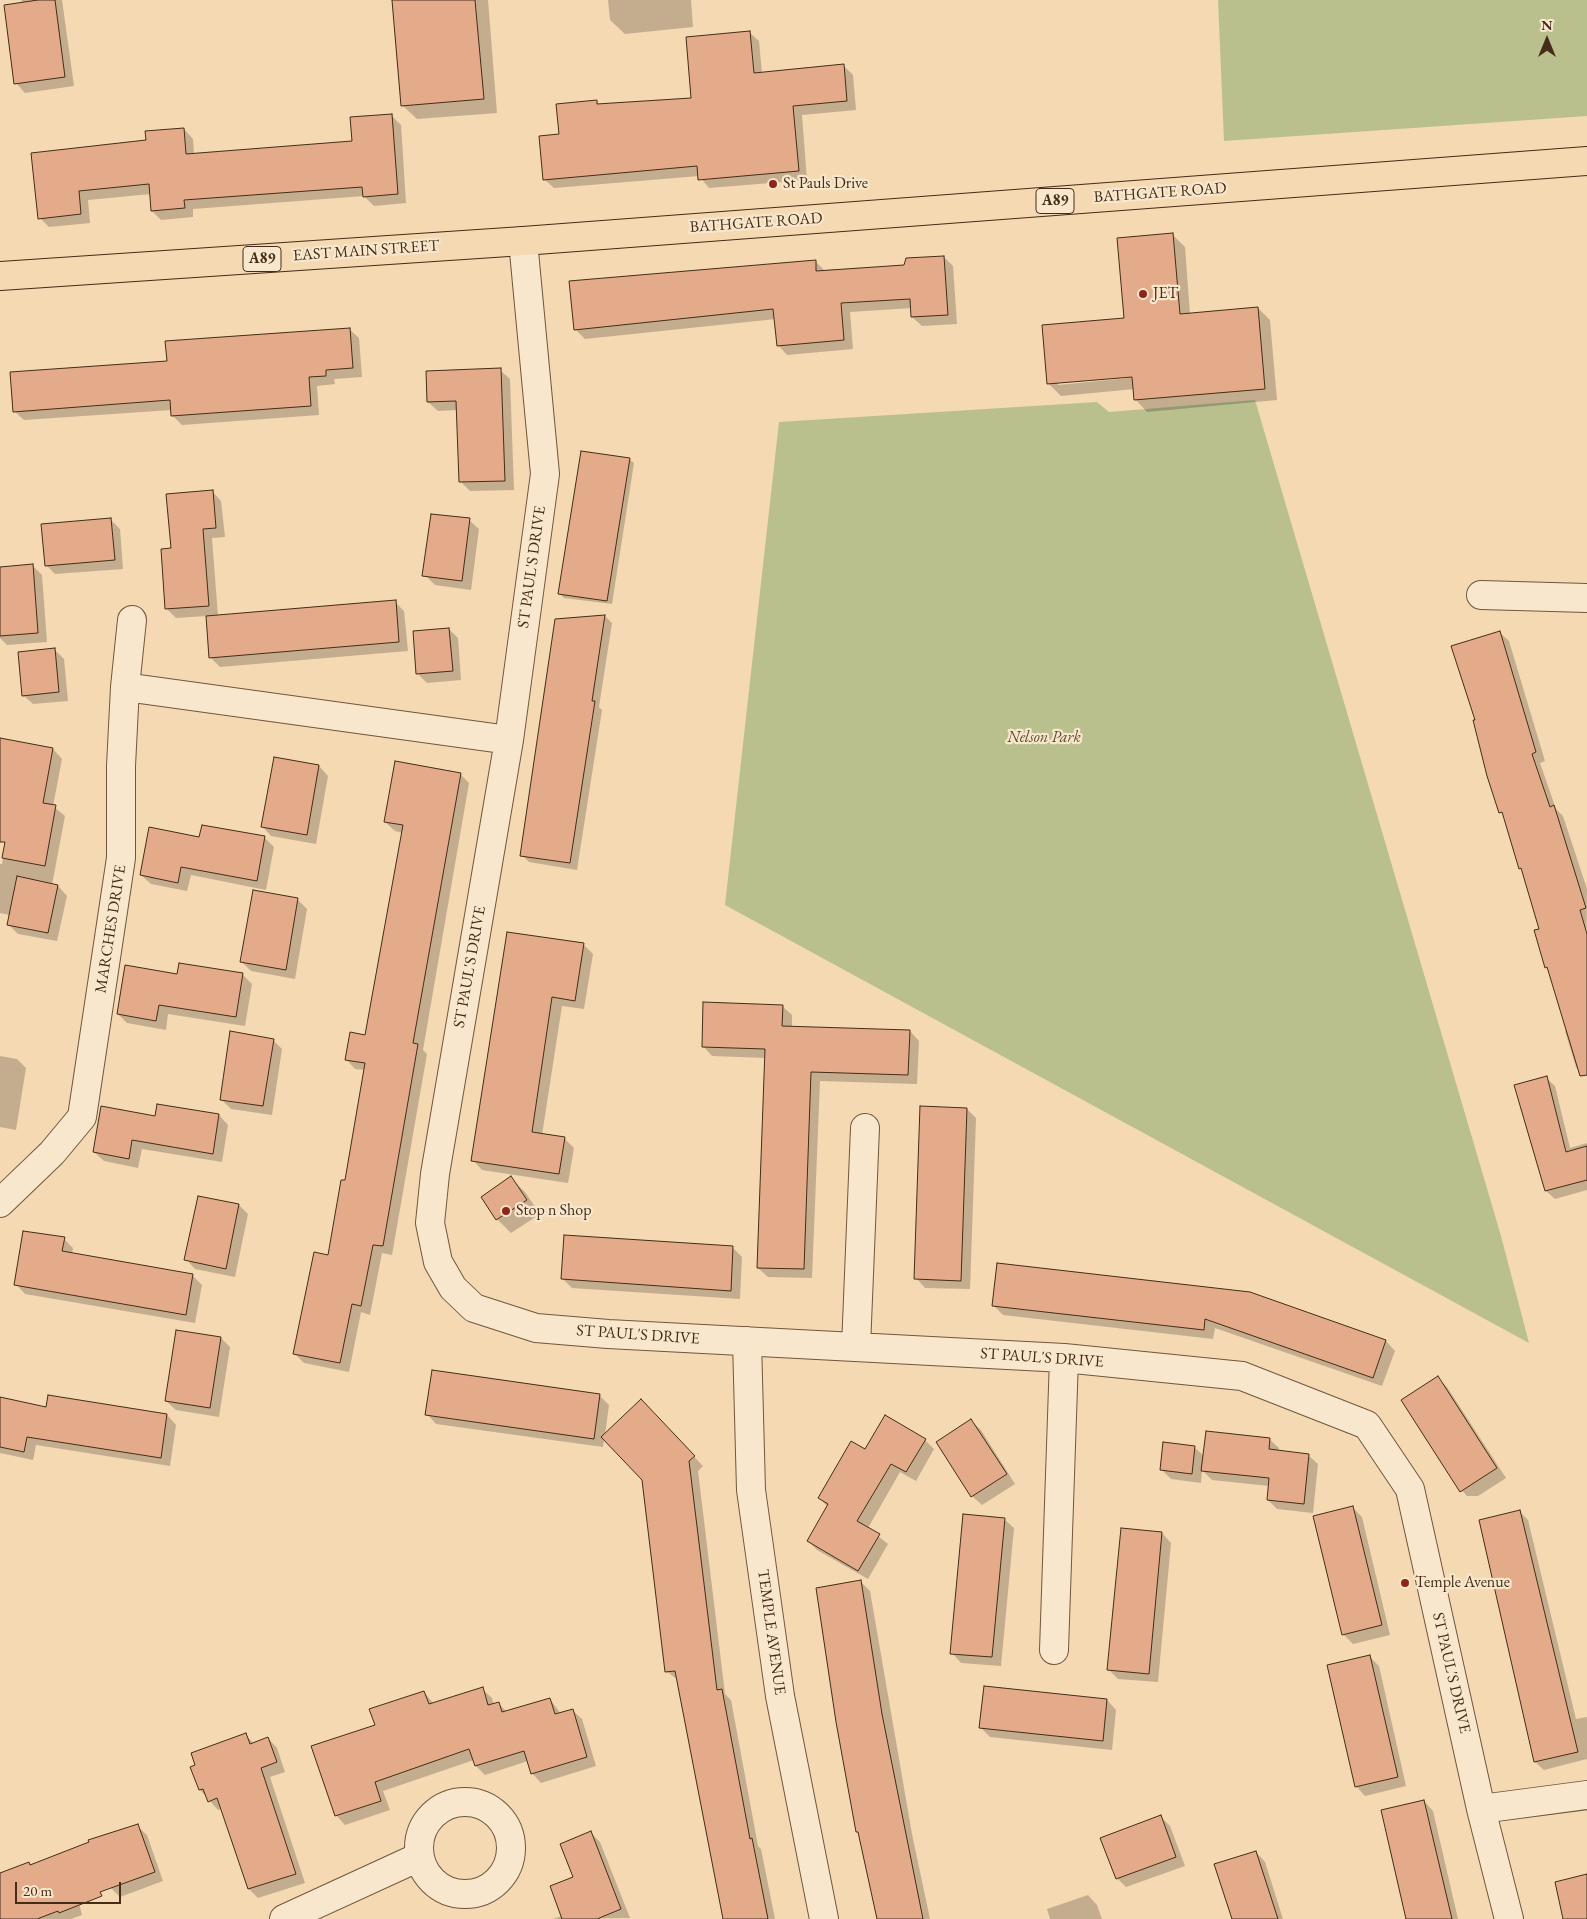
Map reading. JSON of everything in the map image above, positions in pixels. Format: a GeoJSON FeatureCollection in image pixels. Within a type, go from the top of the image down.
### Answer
{"type":"FeatureCollection","features":[{"type":"Feature","properties":{"kind":"main road","name":"BATHGATE ROAD"},"geometry":{"type":"LineString","coordinates":[[523,241],[1587,160]]}},
{"type":"Feature","properties":{"kind":"main road","name":"EAST MAIN STREET"},"geometry":{"type":"LineString","coordinates":[[0,276],[523,241]]}},
{"type":"Feature","properties":{"kind":"street","name":"ST PAUL'S DRIVE"},"geometry":{"type":"LineString","coordinates":[[523,241],[545,474],[509,740],[435,1174],[430,1223],[438,1262],[453,1288],[474,1308],[536,1328],[608,1334],[1064,1358],[1242,1376],[1367,1425],[1410,1489],[1481,1809],[1509,1919]]}},
{"type":"Feature","properties":{"kind":"street"},"geometry":{"type":"LineString","coordinates":[[1481,595],[1587,598]]}},
{"type":"Feature","properties":{"kind":"street","name":"MARCHES DRIVE"},"geometry":{"type":"LineString","coordinates":[[0,1203],[52,1153],[82,1117],[121,858],[121,766],[125,687],[132,620]]}},
{"type":"Feature","properties":{"kind":"street"},"geometry":{"type":"LineString","coordinates":[[125,687],[509,740]]}},
{"type":"Feature","properties":{"kind":"street"},"geometry":{"type":"LineString","coordinates":[[856,1347],[865,1128]]}},
{"type":"Feature","properties":{"kind":"street","name":"TEMPLE AVENUE"},"geometry":{"type":"LineString","coordinates":[[746,1341],[751,1490],[780,1696],[824,1919]]}},
{"type":"Feature","properties":{"kind":"street"},"geometry":{"type":"LineString","coordinates":[[1054,1650],[1064,1358]]}},
{"type":"Feature","properties":{"kind":"street"},"geometry":{"type":"LineString","coordinates":[[1481,1809],[1587,1795]]}},
{"type":"Feature","properties":{"kind":"street"},"geometry":{"type":"LineString","coordinates":[[284,1919],[419,1857]]}},
{"type":"Feature","properties":{"kind":"green space"},"geometry":{"type":"Polygon","coordinates":[[[1218,0],[1587,0],[1587,116],[1224,141],[1218,0]]]}},
{"type":"Feature","properties":{"kind":"green space","name":"Nelson Park"},"geometry":{"type":"Polygon","coordinates":[[[1255,400],[1501,1236],[1529,1343],[725,905],[779,422],[1097,402],[1109,412],[1255,400]]]}},
{"type":"Feature","properties":{"kind":"building"},"geometry":{"type":"Polygon","coordinates":[[[38,0],[55,0],[65,77],[14,84],[4,5],[38,0]]]}},
{"type":"Feature","properties":{"kind":"building"},"geometry":{"type":"Polygon","coordinates":[[[392,0],[475,0],[484,99],[401,106],[392,0]]]}},
{"type":"Feature","properties":{"kind":"building"},"geometry":{"type":"Polygon","coordinates":[[[750,31],[754,73],[844,64],[847,101],[793,106],[799,171],[698,180],[697,166],[543,180],[539,136],[559,134],[556,104],[597,100],[597,104],[691,98],[686,37],[750,31]]]}},
{"type":"Feature","properties":{"kind":"building"},"geometry":{"type":"Polygon","coordinates":[[[392,114],[398,194],[363,197],[362,187],[184,200],[185,208],[151,211],[149,184],[79,191],[81,214],[38,219],[31,153],[146,140],[145,131],[184,128],[186,154],[352,141],[350,117],[392,114]]]}},
{"type":"Feature","properties":{"kind":"building"},"geometry":{"type":"Polygon","coordinates":[[[1173,233],[1180,314],[1258,307],[1265,389],[1134,400],[1132,377],[1047,384],[1042,325],[1124,318],[1117,238],[1173,233]]]}},
{"type":"Feature","properties":{"kind":"building"},"geometry":{"type":"Polygon","coordinates":[[[944,256],[948,315],[911,317],[910,299],[841,303],[844,340],[777,346],[773,309],[574,330],[569,281],[816,260],[816,271],[904,265],[906,258],[944,256]]]}},
{"type":"Feature","properties":{"kind":"building"},"geometry":{"type":"Polygon","coordinates":[[[350,328],[353,368],[326,370],[326,376],[309,377],[311,406],[171,416],[170,400],[13,412],[10,372],[167,361],[165,341],[350,328]]]}},
{"type":"Feature","properties":{"kind":"building"},"geometry":{"type":"Polygon","coordinates":[[[501,368],[505,481],[459,482],[456,401],[427,402],[426,371],[501,368]]]}},
{"type":"Feature","properties":{"kind":"building"},"geometry":{"type":"Polygon","coordinates":[[[581,451],[630,458],[607,601],[558,594],[581,451]]]}},
{"type":"Feature","properties":{"kind":"building"},"geometry":{"type":"Polygon","coordinates":[[[213,490],[216,528],[203,529],[209,606],[165,609],[161,549],[171,548],[166,494],[213,490]]]}},
{"type":"Feature","properties":{"kind":"building"},"geometry":{"type":"Polygon","coordinates":[[[431,514],[470,518],[462,581],[422,576],[431,514]]]}},
{"type":"Feature","properties":{"kind":"building"},"geometry":{"type":"Polygon","coordinates":[[[111,518],[115,560],[45,566],[41,524],[111,518]]]}},
{"type":"Feature","properties":{"kind":"building"},"geometry":{"type":"Polygon","coordinates":[[[33,564],[38,633],[0,636],[0,567],[33,564]]]}},
{"type":"Feature","properties":{"kind":"building"},"geometry":{"type":"Polygon","coordinates":[[[396,600],[399,642],[209,658],[206,616],[396,600]]]}},
{"type":"Feature","properties":{"kind":"building"},"geometry":{"type":"Polygon","coordinates":[[[605,615],[592,701],[595,701],[570,863],[520,856],[555,619],[605,615]]]}},
{"type":"Feature","properties":{"kind":"building"},"geometry":{"type":"Polygon","coordinates":[[[449,628],[453,671],[416,674],[413,631],[449,628]]]}},
{"type":"Feature","properties":{"kind":"building"},"geometry":{"type":"Polygon","coordinates":[[[1500,631],[1536,752],[1532,754],[1550,807],[1554,805],[1586,908],[1580,910],[1587,934],[1587,1075],[1580,1076],[1547,967],[1545,968],[1534,930],[1539,929],[1502,812],[1499,813],[1487,776],[1473,720],[1475,720],[1451,646],[1500,631]]]}},
{"type":"Feature","properties":{"kind":"building"},"geometry":{"type":"Polygon","coordinates":[[[55,648],[59,692],[22,696],[18,652],[55,648]]]}},
{"type":"Feature","properties":{"kind":"building"},"geometry":{"type":"Polygon","coordinates":[[[0,738],[53,748],[43,803],[56,805],[45,866],[2,858],[5,842],[0,842],[0,738]]]}},
{"type":"Feature","properties":{"kind":"building"},"geometry":{"type":"Polygon","coordinates":[[[274,757],[319,765],[307,835],[261,827],[274,757]]]}},
{"type":"Feature","properties":{"kind":"building"},"geometry":{"type":"Polygon","coordinates":[[[395,761],[461,773],[413,1043],[418,1044],[383,1246],[373,1245],[361,1306],[352,1304],[340,1363],[293,1354],[314,1252],[328,1255],[341,1180],[345,1180],[365,1063],[345,1060],[350,1032],[365,1035],[403,825],[384,822],[395,761]]]}},
{"type":"Feature","properties":{"kind":"building"},"geometry":{"type":"Polygon","coordinates":[[[202,825],[265,836],[257,881],[181,867],[178,883],[140,875],[149,827],[199,837],[202,825]]]}},
{"type":"Feature","properties":{"kind":"building"},"geometry":{"type":"Polygon","coordinates":[[[17,876],[58,885],[48,933],[7,925],[17,876]]]}},
{"type":"Feature","properties":{"kind":"building"},"geometry":{"type":"Polygon","coordinates":[[[253,890],[298,898],[286,970],[240,962],[253,890]]]}},
{"type":"Feature","properties":{"kind":"building"},"geometry":{"type":"Polygon","coordinates":[[[507,932],[584,943],[575,1001],[552,997],[532,1132],[565,1137],[559,1174],[471,1161],[507,932]]]}},
{"type":"Feature","properties":{"kind":"building"},"geometry":{"type":"Polygon","coordinates":[[[179,963],[243,973],[236,1017],[159,1005],[156,1021],[117,1014],[125,965],[177,974],[179,963]]]}},
{"type":"Feature","properties":{"kind":"building"},"geometry":{"type":"Polygon","coordinates":[[[703,1002],[783,1005],[782,1026],[910,1030],[908,1075],[811,1072],[804,1269],[757,1268],[765,1049],[702,1047],[703,1002]]]}},
{"type":"Feature","properties":{"kind":"building"},"geometry":{"type":"Polygon","coordinates":[[[230,1031],[274,1039],[263,1106],[220,1100],[230,1031]]]}},
{"type":"Feature","properties":{"kind":"building"},"geometry":{"type":"Polygon","coordinates":[[[1547,1076],[1566,1152],[1587,1146],[1587,1180],[1545,1191],[1514,1085],[1547,1076]]]}},
{"type":"Feature","properties":{"kind":"building"},"geometry":{"type":"Polygon","coordinates":[[[157,1104],[219,1114],[213,1154],[132,1140],[129,1159],[93,1152],[101,1106],[155,1116],[157,1104]]]}},
{"type":"Feature","properties":{"kind":"building"},"geometry":{"type":"Polygon","coordinates":[[[920,1106],[967,1108],[961,1281],[914,1279],[920,1106]]]}},
{"type":"Feature","properties":{"kind":"building"},"geometry":{"type":"Polygon","coordinates":[[[511,1176],[527,1200],[496,1220],[481,1197],[511,1176]]]}},
{"type":"Feature","properties":{"kind":"building"},"geometry":{"type":"Polygon","coordinates":[[[198,1196],[239,1204],[226,1269],[184,1260],[198,1196]]]}},
{"type":"Feature","properties":{"kind":"building"},"geometry":{"type":"Polygon","coordinates":[[[23,1231],[65,1237],[62,1251],[193,1274],[186,1315],[14,1285],[23,1231]]]}},
{"type":"Feature","properties":{"kind":"building"},"geometry":{"type":"Polygon","coordinates":[[[564,1235],[733,1246],[731,1291],[561,1279],[564,1235]]]}},
{"type":"Feature","properties":{"kind":"building"},"geometry":{"type":"Polygon","coordinates":[[[997,1263],[1250,1292],[1386,1340],[1373,1378],[1205,1319],[1204,1330],[992,1306],[997,1263]]]}},
{"type":"Feature","properties":{"kind":"building"},"geometry":{"type":"Polygon","coordinates":[[[176,1330],[221,1337],[210,1408],[165,1401],[176,1330]]]}},
{"type":"Feature","properties":{"kind":"building"},"geometry":{"type":"Polygon","coordinates":[[[432,1370],[600,1394],[594,1439],[425,1415],[432,1370]]]}},
{"type":"Feature","properties":{"kind":"building"},"geometry":{"type":"Polygon","coordinates":[[[1438,1376],[1497,1468],[1460,1492],[1401,1400],[1438,1376]]]}},
{"type":"Feature","properties":{"kind":"building"},"geometry":{"type":"Polygon","coordinates":[[[48,1395],[167,1414],[161,1458],[27,1437],[24,1452],[0,1447],[0,1397],[46,1407],[48,1395]]]}},
{"type":"Feature","properties":{"kind":"building"},"geometry":{"type":"Polygon","coordinates":[[[641,1399],[695,1456],[689,1461],[717,1690],[722,1689],[750,1839],[752,1838],[768,1919],[723,1919],[675,1671],[665,1672],[642,1480],[601,1437],[641,1399]]]}},
{"type":"Feature","properties":{"kind":"building"},"geometry":{"type":"Polygon","coordinates":[[[885,1415],[926,1439],[906,1472],[891,1464],[857,1521],[880,1534],[858,1571],[807,1541],[828,1504],[818,1498],[851,1441],[865,1449],[885,1415]]]}},
{"type":"Feature","properties":{"kind":"building"},"geometry":{"type":"Polygon","coordinates":[[[971,1419],[1007,1474],[971,1497],[936,1442],[971,1419]]]}},
{"type":"Feature","properties":{"kind":"building"},"geometry":{"type":"Polygon","coordinates":[[[1206,1431],[1270,1438],[1269,1449],[1309,1454],[1304,1504],[1267,1500],[1269,1478],[1201,1471],[1206,1431]]]}},
{"type":"Feature","properties":{"kind":"building"},"geometry":{"type":"Polygon","coordinates":[[[1163,1442],[1195,1446],[1192,1474],[1160,1470],[1163,1442]]]}},
{"type":"Feature","properties":{"kind":"building"},"geometry":{"type":"Polygon","coordinates":[[[1353,1506],[1382,1625],[1342,1635],[1313,1516],[1353,1506]]]}},
{"type":"Feature","properties":{"kind":"building"},"geometry":{"type":"Polygon","coordinates":[[[1520,1510],[1578,1752],[1534,1762],[1479,1520],[1520,1510]]]}},
{"type":"Feature","properties":{"kind":"building"},"geometry":{"type":"Polygon","coordinates":[[[963,1514],[1005,1518],[992,1657],[950,1654],[963,1514]]]}},
{"type":"Feature","properties":{"kind":"building"},"geometry":{"type":"Polygon","coordinates":[[[1121,1528],[1162,1532],[1149,1674],[1107,1670],[1121,1528]]]}},
{"type":"Feature","properties":{"kind":"building"},"geometry":{"type":"Polygon","coordinates":[[[861,1580],[882,1714],[923,1919],[877,1919],[858,1832],[856,1832],[836,1722],[816,1588],[861,1580]]]}},
{"type":"Feature","properties":{"kind":"building"},"geometry":{"type":"Polygon","coordinates":[[[1370,1655],[1398,1777],[1355,1787],[1327,1665],[1370,1655]]]}},
{"type":"Feature","properties":{"kind":"building"},"geometry":{"type":"Polygon","coordinates":[[[984,1686],[1107,1699],[1103,1741],[979,1728],[984,1686]]]}},
{"type":"Feature","properties":{"kind":"building"},"geometry":{"type":"Polygon","coordinates":[[[483,1687],[488,1705],[499,1702],[502,1712],[550,1698],[555,1714],[573,1709],[587,1757],[531,1774],[524,1751],[475,1766],[469,1749],[375,1782],[381,1801],[335,1816],[311,1746],[375,1725],[369,1709],[424,1691],[429,1704],[483,1687]]]}},
{"type":"Feature","properties":{"kind":"building"},"geometry":{"type":"Polygon","coordinates":[[[246,1733],[250,1744],[268,1737],[277,1762],[261,1768],[296,1874],[248,1889],[217,1798],[208,1802],[203,1789],[199,1790],[190,1767],[195,1765],[191,1753],[246,1733]]]}},
{"type":"Feature","properties":{"kind":"building"},"geometry":{"type":"Polygon","coordinates":[[[1424,1800],[1452,1919],[1406,1919],[1381,1810],[1424,1800]]]}},
{"type":"Feature","properties":{"kind":"building"},"geometry":{"type":"Polygon","coordinates":[[[1161,1815],[1176,1857],[1116,1879],[1100,1838],[1161,1815]]]}},
{"type":"Feature","properties":{"kind":"building"},"geometry":{"type":"Polygon","coordinates":[[[138,1824],[155,1872],[100,1892],[102,1896],[59,1913],[58,1911],[37,1919],[0,1919],[0,1873],[29,1862],[30,1865],[89,1842],[88,1840],[138,1824]]]}},
{"type":"Feature","properties":{"kind":"building"},"geometry":{"type":"Polygon","coordinates":[[[591,1831],[621,1909],[597,1919],[562,1919],[550,1886],[573,1877],[560,1844],[591,1831]]]}},
{"type":"Feature","properties":{"kind":"building"},"geometry":{"type":"Polygon","coordinates":[[[1256,1851],[1278,1919],[1232,1919],[1214,1864],[1256,1851]]]}},
{"type":"Feature","properties":{"kind":"building"},"geometry":{"type":"Polygon","coordinates":[[[1587,1874],[1587,1919],[1563,1919],[1555,1882],[1587,1874]]]}},
{"type":"Feature","properties":{"kind":"place","name":"St Pauls Drive"},"geometry":{"type":"Point","coordinates":[773,184]}},
{"type":"Feature","properties":{"kind":"place","name":"JET"},"geometry":{"type":"Point","coordinates":[1143,294]}},
{"type":"Feature","properties":{"kind":"place","name":"Stop n Shop"},"geometry":{"type":"Point","coordinates":[506,1211]}},
{"type":"Feature","properties":{"kind":"place","name":"Temple Avenue"},"geometry":{"type":"Point","coordinates":[1405,1583]}}]}
